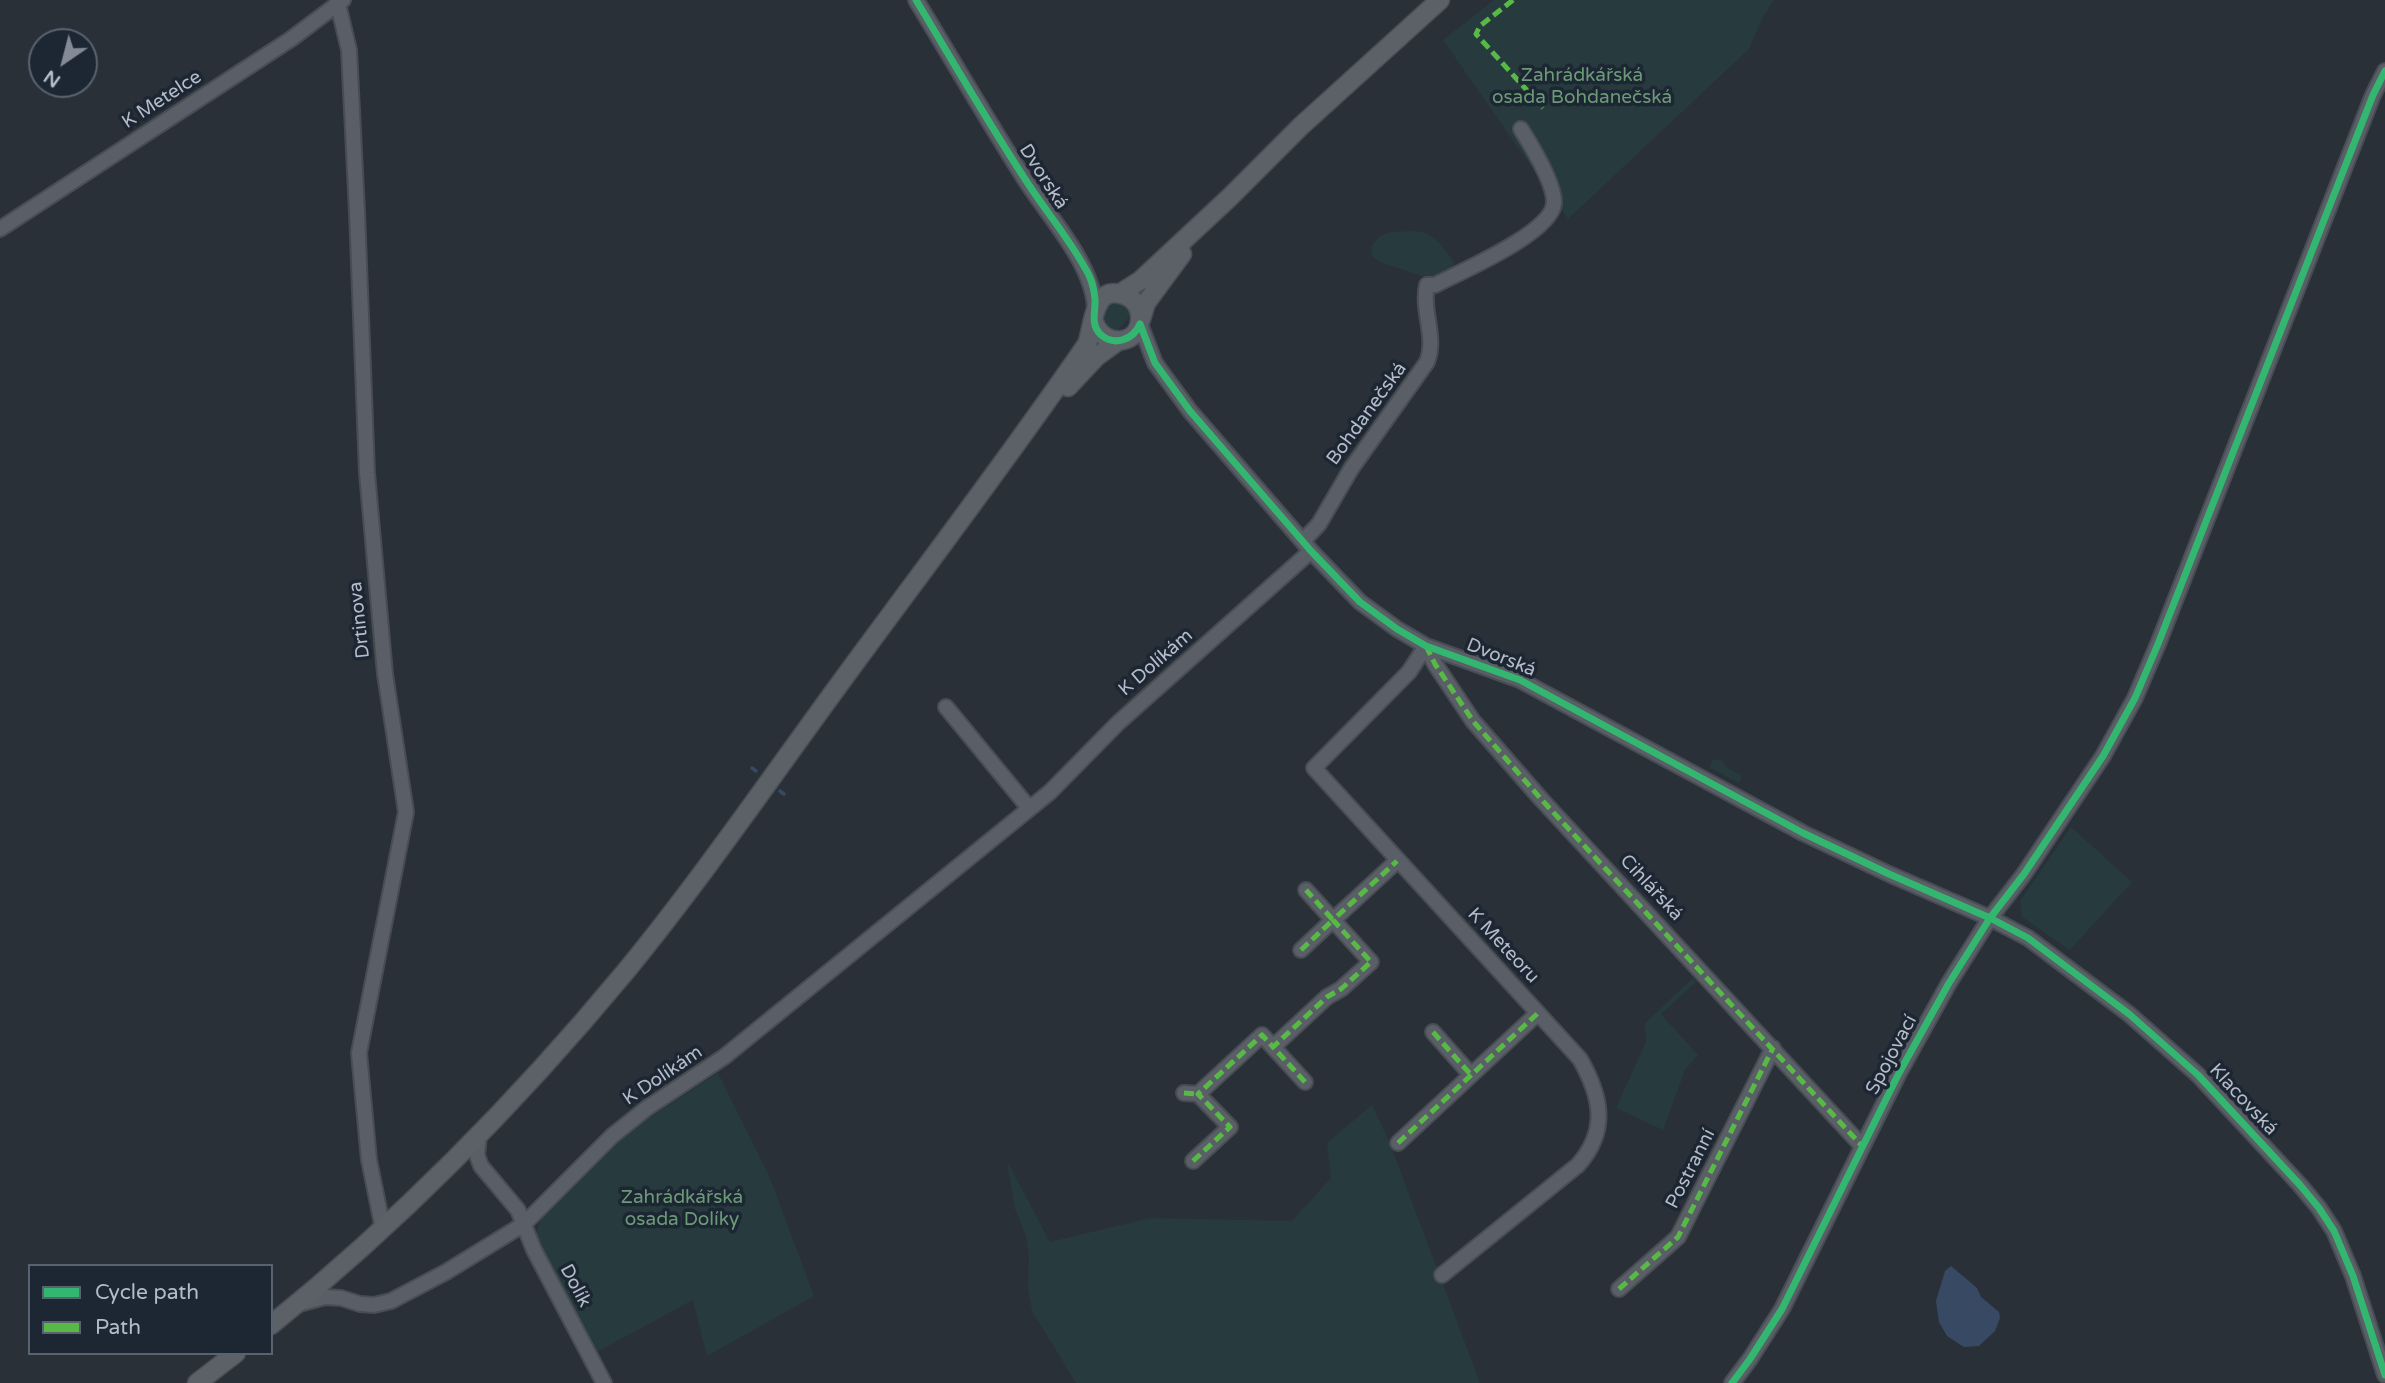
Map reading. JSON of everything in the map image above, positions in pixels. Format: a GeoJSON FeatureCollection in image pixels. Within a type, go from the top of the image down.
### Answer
{"type":"FeatureCollection","features":[{"type":"Feature","properties":{"kind":"main road"},"geometry":{"type":"LineString","coordinates":[[273,1323],[383,1230],[480,1135],[582,1023],[645,946],[716,854],[1025,434],[1087,344],[1095,314],[1103,298],[1118,294],[1141,280],[1301,126],[1436,3]]}},
{"type":"Feature","properties":{"kind":"main road"},"geometry":{"type":"LineString","coordinates":[[1025,434],[1096,357],[1134,334],[1146,303],[1156,287],[1221,205]]}},
{"type":"Feature","properties":{"kind":"main road","name":"Dvorská"},"geometry":{"type":"LineString","coordinates":[[1118,294],[1133,299],[1140,312],[1140,322]]}},
{"type":"Feature","properties":{"kind":"main road","name":"Dvorská"},"geometry":{"type":"LineString","coordinates":[[1095,314],[1096,328],[1105,338],[1120,341]]}},
{"type":"Feature","properties":{"kind":"main road"},"geometry":{"type":"LineString","coordinates":[[197,1383],[233,1355]]}},
{"type":"Feature","properties":{"kind":"street","name":"Dvorská"},"geometry":{"type":"LineString","coordinates":[[916,0],[1024,178],[1085,267],[1093,289],[1095,314]]}},
{"type":"Feature","properties":{"kind":"street","name":"K Metelce"},"geometry":{"type":"LineString","coordinates":[[0,229],[280,47],[340,1]]}},
{"type":"Feature","properties":{"kind":"street","name":"Drtinova"},"geometry":{"type":"LineString","coordinates":[[340,1],[349,50],[358,212],[366,473],[385,674],[406,812],[359,1053],[369,1160],[383,1230]]}},
{"type":"Feature","properties":{"kind":"street","name":"Spojovací"},"geometry":{"type":"LineString","coordinates":[[1732,1383],[1782,1309],[1923,1028],[1990,918],[2024,874],[2104,756],[2135,698],[2373,95],[2385,71]]}},
{"type":"Feature","properties":{"kind":"street","name":"Bohdanečská"},"geometry":{"type":"LineString","coordinates":[[1307,546],[1350,469],[1427,362],[1431,341],[1425,294],[1427,285],[1435,285],[1505,250],[1539,228],[1551,213],[1554,203],[1550,188],[1537,155],[1521,128]]}},
{"type":"Feature","properties":{"kind":"street","name":"Dvorská"},"geometry":{"type":"LineString","coordinates":[[1085,267],[1118,294]]}},
{"type":"Feature","properties":{"kind":"street","name":"Dvorská"},"geometry":{"type":"LineString","coordinates":[[1140,322],[1156,363],[1190,411],[1307,546],[1360,602],[1397,629],[1426,646],[1520,680],[1803,832],[1889,874],[1990,918]]}},
{"type":"Feature","properties":{"kind":"street","name":"Dvorská"},"geometry":{"type":"LineString","coordinates":[[1120,341],[1139,350],[1156,363]]}},
{"type":"Feature","properties":{"kind":"street","name":"K Dolíkám"},"geometry":{"type":"LineString","coordinates":[[294,1307],[325,1297],[341,1297],[360,1304],[374,1305],[391,1301],[446,1272],[524,1224],[612,1136],[647,1108],[724,1057],[1050,792],[1118,723],[1307,546]]}},
{"type":"Feature","properties":{"kind":"street","name":"K Meteoru"},"geometry":{"type":"LineString","coordinates":[[1426,646],[1409,672],[1314,768],[1580,1059],[1593,1081],[1600,1117],[1586,1156],[1443,1275]]}},
{"type":"Feature","properties":{"kind":"street","name":"Cihlářská"},"geometry":{"type":"LineString","coordinates":[[1426,646],[1434,664],[1473,721],[1541,799],[1862,1146]]}},
{"type":"Feature","properties":{"kind":"street"},"geometry":{"type":"LineString","coordinates":[[946,707],[1030,808]]}},
{"type":"Feature","properties":{"kind":"street"},"geometry":{"type":"LineString","coordinates":[[1301,950],[1397,861]]}},
{"type":"Feature","properties":{"kind":"street"},"geometry":{"type":"LineString","coordinates":[[1273,1047],[1327,997],[1342,989],[1371,962],[1306,890]]}},
{"type":"Feature","properties":{"kind":"street","name":"Klacovská"},"geometry":{"type":"LineString","coordinates":[[1990,918],[2028,938],[2129,1014],[2198,1075],[2300,1185],[2334,1231],[2353,1276],[2385,1375]]}},
{"type":"Feature","properties":{"kind":"street"},"geometry":{"type":"LineString","coordinates":[[1398,1143],[1538,1013]]}},
{"type":"Feature","properties":{"kind":"street"},"geometry":{"type":"LineString","coordinates":[[1433,1032],[1472,1074]]}},
{"type":"Feature","properties":{"kind":"street"},"geometry":{"type":"LineString","coordinates":[[1193,1161],[1230,1127],[1191,1093],[1262,1035],[1305,1082]]}},
{"type":"Feature","properties":{"kind":"street","name":"Postranní"},"geometry":{"type":"LineString","coordinates":[[1619,1289],[1678,1237],[1773,1048]]}},
{"type":"Feature","properties":{"kind":"street","name":"Dolík"},"geometry":{"type":"LineString","coordinates":[[480,1135],[477,1155],[481,1166],[514,1204],[534,1250],[604,1383]]}},
{"type":"Feature","properties":{"kind":"green space","name":"Zahrádkářská osada Bohdanečská"},"geometry":{"type":"Polygon","coordinates":[[[1494,0],[1774,0],[1749,49],[1568,219],[1443,40],[1494,0]]]}},
{"type":"Feature","properties":{"kind":"green space"},"geometry":{"type":"Polygon","coordinates":[[[1415,231],[1428,235],[1442,246],[1454,262],[1451,272],[1438,278],[1429,278],[1382,263],[1373,257],[1373,244],[1379,237],[1391,232],[1415,231]]]}},
{"type":"Feature","properties":{"kind":"green space"},"geometry":{"type":"Polygon","coordinates":[[[1115,301],[1128,305],[1132,313],[1116,333],[1111,332],[1102,322],[1103,308],[1115,301]]]}},
{"type":"Feature","properties":{"kind":"green space"},"geometry":{"type":"Polygon","coordinates":[[[1718,759],[1742,776],[1739,783],[1709,767],[1713,760],[1718,759]]]}},
{"type":"Feature","properties":{"kind":"green space"},"geometry":{"type":"Polygon","coordinates":[[[2071,827],[2132,882],[2070,950],[2022,917],[2020,901],[2071,827]]]}},
{"type":"Feature","properties":{"kind":"green space"},"geometry":{"type":"Polygon","coordinates":[[[1693,978],[1696,982],[1661,1014],[1698,1055],[1685,1070],[1663,1130],[1616,1108],[1646,1042],[1645,1023],[1693,978]]]}},
{"type":"Feature","properties":{"kind":"green space","name":"Zahrádkářská osada Dolíky"},"geometry":{"type":"Polygon","coordinates":[[[718,1073],[770,1178],[814,1296],[707,1356],[693,1300],[595,1353],[534,1240],[541,1219],[626,1133],[718,1073]]]}},
{"type":"Feature","properties":{"kind":"green space"},"geometry":{"type":"Polygon","coordinates":[[[1372,1105],[1389,1141],[1480,1383],[1076,1383],[1032,1311],[1028,1288],[1029,1255],[1026,1236],[1015,1209],[1007,1161],[1050,1242],[1150,1218],[1292,1221],[1331,1178],[1327,1143],[1372,1105]]]}},
{"type":"Feature","properties":{"kind":"water"},"geometry":{"type":"Polygon","coordinates":[[[1951,1266],[1977,1288],[1981,1297],[1999,1312],[2000,1318],[1995,1331],[1979,1346],[1964,1347],[1947,1336],[1939,1322],[1936,1301],[1945,1271],[1951,1266]]]}},
{"type":"Feature","properties":{"kind":"waterway"},"geometry":{"type":"LineString","coordinates":[[752,768],[756,771]]}},
{"type":"Feature","properties":{"kind":"waterway"},"geometry":{"type":"LineString","coordinates":[[780,791],[784,794]]}},
{"type":"Feature","properties":{"kind":"marked path"},"geometry":{"type":"LineString","coordinates":[[1513,0],[1480,26],[1476,34],[1543,108]]}},
{"type":"Feature","properties":{"kind":"marked path"},"geometry":{"type":"LineString","coordinates":[[1426,646],[1473,721],[1541,799],[1862,1146]]}},
{"type":"Feature","properties":{"kind":"marked path"},"geometry":{"type":"LineString","coordinates":[[1305,1082],[1273,1047],[1327,997],[1341,989],[1371,962],[1333,920],[1397,861]]}},
{"type":"Feature","properties":{"kind":"marked path"},"geometry":{"type":"LineString","coordinates":[[1301,950],[1333,920],[1306,890]]}},
{"type":"Feature","properties":{"kind":"marked path"},"geometry":{"type":"LineString","coordinates":[[1398,1143],[1538,1013]]}},
{"type":"Feature","properties":{"kind":"marked path"},"geometry":{"type":"LineString","coordinates":[[1433,1032],[1471,1075]]}},
{"type":"Feature","properties":{"kind":"marked path"},"geometry":{"type":"LineString","coordinates":[[1193,1161],[1230,1127],[1198,1094],[1262,1035],[1273,1047]]}},
{"type":"Feature","properties":{"kind":"marked path"},"geometry":{"type":"LineString","coordinates":[[1619,1289],[1678,1237],[1773,1048]]}},
{"type":"Feature","properties":{"kind":"marked path"},"geometry":{"type":"LineString","coordinates":[[1184,1093],[1198,1094]]}},
{"type":"Feature","properties":{"kind":"cycle path"},"geometry":{"type":"LineString","coordinates":[[916,0],[1011,157],[1087,271],[1094,291],[1094,321],[1097,330],[1105,338],[1117,341],[1128,338],[1140,324]]}},
{"type":"Feature","properties":{"kind":"cycle path"},"geometry":{"type":"LineString","coordinates":[[1732,1383],[1782,1309],[1899,1073],[1949,983],[1990,918],[2024,874],[2103,756],[2135,698],[2373,95],[2385,71]]}},
{"type":"Feature","properties":{"kind":"cycle path"},"geometry":{"type":"LineString","coordinates":[[1140,324],[1155,363],[1190,411],[1311,551],[1360,602],[1397,629],[1426,646],[1520,680],[1803,833],[1990,918],[2028,938],[2129,1014],[2198,1075],[2319,1208],[2334,1231],[2353,1276],[2385,1375]]}}]}
